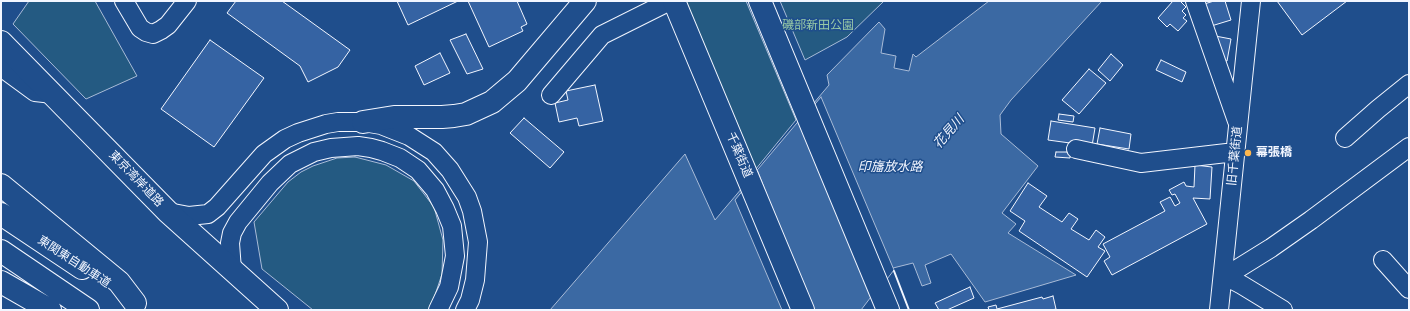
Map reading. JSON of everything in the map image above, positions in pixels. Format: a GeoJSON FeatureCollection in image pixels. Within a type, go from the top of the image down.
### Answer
{"type":"FeatureCollection","features":[{"type":"Feature","properties":{"kind":"highway"},"geometry":{"type":"LineString","coordinates":[[363,122],[394,117],[454,116],[466,114],[492,102],[517,81],[585,1]]}},
{"type":"Feature","properties":{"kind":"highway","name":"千葉街道"},"geometry":{"type":"LineString","coordinates":[[674,1],[803,310]]}},
{"type":"Feature","properties":{"kind":"highway"},"geometry":{"type":"LineString","coordinates":[[760,1],[884,300]]}},
{"type":"Feature","properties":{"kind":"highway","name":"東京湾岸道路"},"geometry":{"type":"LineString","coordinates":[[1,42],[168,212],[277,310]]}},
{"type":"Feature","properties":{"kind":"highway"},"geometry":{"type":"LineString","coordinates":[[1,185],[119,282],[141,306]]}},
{"type":"Feature","properties":{"kind":"highway","name":"東関東自動車道"},"geometry":{"type":"LineString","coordinates":[[1,214],[141,306]]}},
{"type":"Feature","properties":{"kind":"highway"},"geometry":{"type":"LineString","coordinates":[[1,252],[88,310]]}},
{"type":"Feature","properties":{"kind":"highway"},"geometry":{"type":"LineString","coordinates":[[1,282],[50,310]]}},
{"type":"Feature","properties":{"kind":"street"},"geometry":{"type":"LineString","coordinates":[[124,1],[140,28],[153,34],[168,25],[187,1]]}},
{"type":"Feature","properties":{"kind":"street"},"geometry":{"type":"LineString","coordinates":[[551,95],[602,35],[670,1]]}},
{"type":"Feature","properties":{"kind":"street"},"geometry":{"type":"LineString","coordinates":[[1195,1],[1238,125]]}},
{"type":"Feature","properties":{"kind":"street","name":"旧千葉街道"},"geometry":{"type":"LineString","coordinates":[[1219,310],[1251,1]]}},
{"type":"Feature","properties":{"kind":"street"},"geometry":{"type":"LineString","coordinates":[[1,67],[35,92],[53,94]]}},
{"type":"Feature","properties":{"kind":"street"},"geometry":{"type":"LineString","coordinates":[[1346,138],[1409,84]]}},
{"type":"Feature","properties":{"kind":"street"},"geometry":{"type":"LineString","coordinates":[[168,212],[189,216],[208,214],[217,207],[264,154],[285,138],[313,127],[326,124],[363,122],[381,125],[409,136],[434,152],[450,170],[467,197],[476,226],[478,254],[473,290],[465,310]]}},
{"type":"Feature","properties":{"kind":"street"},"geometry":{"type":"LineString","coordinates":[[232,270],[230,243],[232,233],[238,222],[270,183],[286,168],[314,152],[331,148],[358,146],[371,148],[400,158],[418,170],[435,190],[446,209],[452,226],[455,256],[448,287],[438,310]]}},
{"type":"Feature","properties":{"kind":"street"},"geometry":{"type":"LineString","coordinates":[[1223,275],[1234,271],[1271,248],[1409,147]]}},
{"type":"Feature","properties":{"kind":"street"},"geometry":{"type":"LineString","coordinates":[[1076,150],[1141,163],[1235,152]]}},
{"type":"Feature","properties":{"kind":"street"},"geometry":{"type":"LineString","coordinates":[[1383,260],[1409,289]]}},
{"type":"Feature","properties":{"kind":"street"},"geometry":{"type":"LineString","coordinates":[[1223,275],[1283,310]]}},
{"type":"Feature","properties":{"kind":"green space"},"geometry":{"type":"Polygon","coordinates":[[[29,1],[95,1],[137,76],[86,99],[13,24],[29,1]]]}},
{"type":"Feature","properties":{"kind":"green space"},"geometry":{"type":"Polygon","coordinates":[[[684,1],[746,1],[796,120],[755,170],[684,1]]]}},
{"type":"Feature","properties":{"kind":"green space","name":"磯部新田公園"},"geometry":{"type":"Polygon","coordinates":[[[780,1],[884,1],[847,37],[805,60],[780,1]]]}},
{"type":"Feature","properties":{"kind":"green space"},"geometry":{"type":"Polygon","coordinates":[[[355,157],[386,165],[414,181],[434,207],[443,240],[442,274],[430,310],[313,310],[262,269],[254,222],[288,182],[301,172],[313,166],[337,158],[355,157]]]}},
{"type":"Feature","properties":{"kind":"water","name":"印旛放水路"},"geometry":{"type":"Polygon","coordinates":[[[989,1],[1102,1],[1011,100],[1000,115],[1001,134],[1038,166],[1002,213],[1016,224],[1008,233],[1076,275],[985,302],[951,254],[925,265],[931,283],[922,286],[913,263],[893,268],[861,310],[550,310],[685,154],[715,220],[829,85],[827,75],[879,22],[885,29],[881,53],[896,56],[894,68],[909,71],[913,54],[916,57],[989,1]]]}},
{"type":"Feature","properties":{"kind":"pier"},"geometry":{"type":"Polygon","coordinates":[[[821,97],[894,270],[873,297],[800,122],[821,97]]]}},
{"type":"Feature","properties":{"kind":"pier"},"geometry":{"type":"Polygon","coordinates":[[[758,172],[812,310],[782,310],[735,200],[758,172]]]}},
{"type":"Feature","properties":{"kind":"building"},"geometry":{"type":"Polygon","coordinates":[[[236,1],[282,1],[350,50],[338,67],[308,82],[300,66],[227,13],[236,1]]]}},
{"type":"Feature","properties":{"kind":"building"},"geometry":{"type":"Polygon","coordinates":[[[397,1],[458,1],[408,25],[397,1]]]}},
{"type":"Feature","properties":{"kind":"building"},"geometry":{"type":"Polygon","coordinates":[[[468,1],[517,1],[527,24],[521,27],[523,31],[489,47],[468,1]]]}},
{"type":"Feature","properties":{"kind":"building"},"geometry":{"type":"Polygon","coordinates":[[[1173,1],[1180,1],[1186,7],[1182,11],[1186,15],[1183,18],[1187,21],[1178,31],[1170,24],[1167,27],[1158,18],[1173,1]]]}},
{"type":"Feature","properties":{"kind":"building"},"geometry":{"type":"Polygon","coordinates":[[[1214,1],[1225,1],[1231,20],[1208,27],[1201,5],[1214,1]]]}},
{"type":"Feature","properties":{"kind":"building"},"geometry":{"type":"Polygon","coordinates":[[[1277,1],[1347,1],[1302,35],[1277,1]]]}},
{"type":"Feature","properties":{"kind":"building"},"geometry":{"type":"Polygon","coordinates":[[[466,34],[483,69],[467,74],[450,40],[466,34]]]}},
{"type":"Feature","properties":{"kind":"building"},"geometry":{"type":"Polygon","coordinates":[[[1210,35],[1231,39],[1227,61],[1216,59],[1210,35]]]}},
{"type":"Feature","properties":{"kind":"building"},"geometry":{"type":"Polygon","coordinates":[[[210,40],[264,78],[214,147],[161,109],[210,40]]]}},
{"type":"Feature","properties":{"kind":"building"},"geometry":{"type":"Polygon","coordinates":[[[440,53],[450,73],[424,85],[415,66],[440,53]]]}},
{"type":"Feature","properties":{"kind":"building"},"geometry":{"type":"Polygon","coordinates":[[[1111,54],[1123,65],[1110,81],[1098,70],[1111,54]]]}},
{"type":"Feature","properties":{"kind":"building"},"geometry":{"type":"Polygon","coordinates":[[[1161,60],[1186,72],[1182,82],[1156,70],[1161,60]]]}},
{"type":"Feature","properties":{"kind":"building"},"geometry":{"type":"Polygon","coordinates":[[[1089,69],[1106,83],[1079,114],[1062,100],[1089,69]]]}},
{"type":"Feature","properties":{"kind":"building"},"geometry":{"type":"Polygon","coordinates":[[[595,85],[603,121],[579,126],[577,118],[559,122],[555,103],[568,100],[566,91],[595,85]]]}},
{"type":"Feature","properties":{"kind":"building"},"geometry":{"type":"Polygon","coordinates":[[[1059,114],[1074,116],[1073,122],[1058,120],[1059,114]]]}},
{"type":"Feature","properties":{"kind":"building"},"geometry":{"type":"Polygon","coordinates":[[[524,118],[564,152],[550,168],[510,133],[524,118]]]}},
{"type":"Feature","properties":{"kind":"building"},"geometry":{"type":"Polygon","coordinates":[[[1051,121],[1095,128],[1092,146],[1048,140],[1051,121]]]}},
{"type":"Feature","properties":{"kind":"building"},"geometry":{"type":"Polygon","coordinates":[[[1100,128],[1131,134],[1129,149],[1097,144],[1100,128]]]}},
{"type":"Feature","properties":{"kind":"building"},"geometry":{"type":"Polygon","coordinates":[[[1056,152],[1071,152],[1070,158],[1055,157],[1056,152]]]}},
{"type":"Feature","properties":{"kind":"building"},"geometry":{"type":"Polygon","coordinates":[[[1195,165],[1212,167],[1210,199],[1193,198],[1207,224],[1112,275],[1104,261],[1110,257],[1103,244],[1165,211],[1160,202],[1170,197],[1175,206],[1180,203],[1175,194],[1172,195],[1169,190],[1184,182],[1186,186],[1194,187],[1195,165]]]}},
{"type":"Feature","properties":{"kind":"building"},"geometry":{"type":"Polygon","coordinates":[[[1028,183],[1047,196],[1039,207],[1062,222],[1069,213],[1078,219],[1071,229],[1089,240],[1096,230],[1105,237],[1098,247],[1105,251],[1087,277],[1019,231],[1025,221],[1010,211],[1028,183]]]}},
{"type":"Feature","properties":{"kind":"building"},"geometry":{"type":"Polygon","coordinates":[[[970,287],[974,298],[947,310],[939,310],[935,303],[970,287]]]}},
{"type":"Feature","properties":{"kind":"building"},"geometry":{"type":"Polygon","coordinates":[[[1053,296],[1056,309],[1052,310],[989,310],[988,307],[996,305],[997,309],[1042,297],[1043,299],[1053,296]]]}},
{"type":"Feature","properties":{"kind":"wall"},"geometry":{"type":"LineString","coordinates":[[894,271],[909,310]]}},
{"type":"Feature","properties":{"kind":"place","name":"幕張橋"},"geometry":{"type":"Point","coordinates":[1248,153]}},
{"type":"Feature","properties":{"kind":"water label","name":"花見川"},"geometry":{"type":"Point","coordinates":[949,132]}}]}
